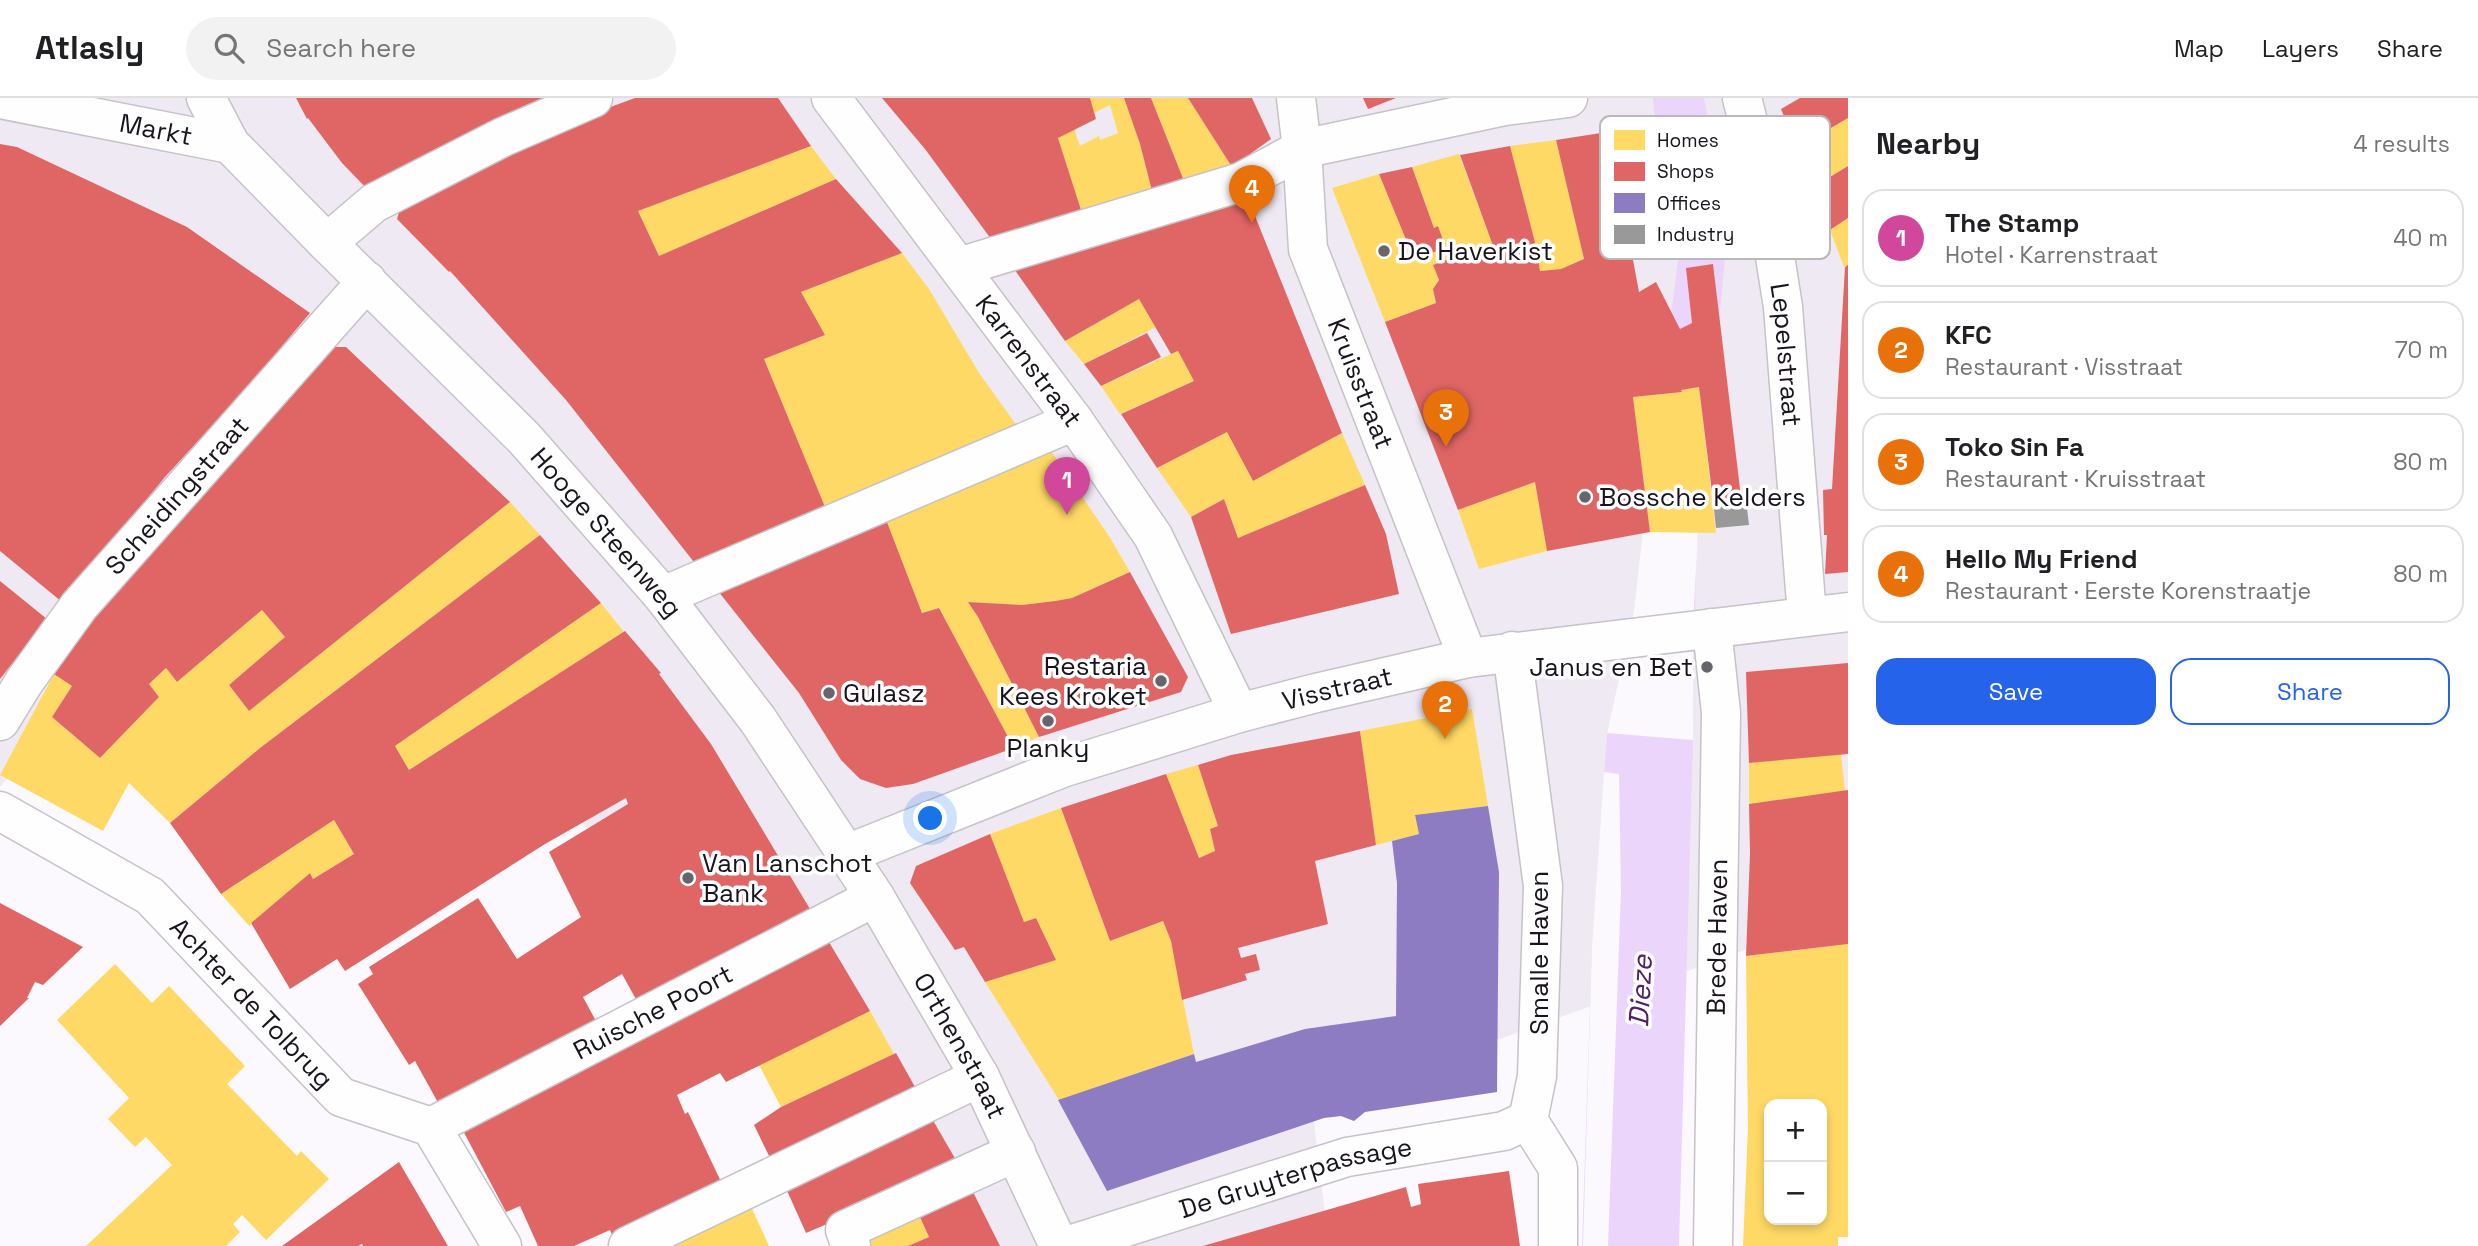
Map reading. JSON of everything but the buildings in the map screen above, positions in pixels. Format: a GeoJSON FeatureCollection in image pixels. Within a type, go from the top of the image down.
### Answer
{"type":"FeatureCollection","features":[{"type":"Feature","properties":{"kind":"street","name":"Hooge Steenweg"},"geometry":{"type":"LineString","coordinates":[[206,98],[230,144],[524,438],[663,596],[758,720],[847,853]]}},
{"type":"Feature","properties":{"kind":"street"},"geometry":{"type":"LineString","coordinates":[[327,243],[374,202],[503,137],[593,98]]}},
{"type":"Feature","properties":{"kind":"street","name":"Karrenstraat"},"geometry":{"type":"LineString","coordinates":[[831,98],[1073,421],[1153,536],[1239,713]]}},
{"type":"Feature","properties":{"kind":"street","name":"Kruisstraat"},"geometry":{"type":"LineString","coordinates":[[1297,98],[1308,249],[1468,658]]}},
{"type":"Feature","properties":{"kind":"street"},"geometry":{"type":"LineString","coordinates":[[959,267],[1241,182],[1302,149],[1505,106],[1568,98]]}},
{"type":"Feature","properties":{"kind":"street","name":"Lepelstraat"},"geometry":{"type":"LineString","coordinates":[[1742,98],[1747,116]]}},
{"type":"Feature","properties":{"kind":"street","name":"Markt"},"geometry":{"type":"LineString","coordinates":[[0,99],[230,144]]}},
{"type":"Feature","properties":{"kind":"street","name":"Lepelstraat"},"geometry":{"type":"LineString","coordinates":[[1775,259],[1783,307],[1807,616]]}},
{"type":"Feature","properties":{"kind":"street","name":"Scheidingstraat"},"geometry":{"type":"LineString","coordinates":[[0,721],[24,682],[79,606],[367,281]]}},
{"type":"Feature","properties":{"kind":"street"},"geometry":{"type":"LineString","coordinates":[[663,596],[1073,421]]}},
{"type":"Feature","properties":{"kind":"street","name":"Visstraat"},"geometry":{"type":"LineString","coordinates":[[847,853],[1062,768],[1239,713],[1468,658],[1848,612]]}},
{"type":"Feature","properties":{"kind":"street","name":"Brede Haven"},"geometry":{"type":"LineString","coordinates":[[1712,628],[1721,713],[1713,1246]]}},
{"type":"Feature","properties":{"kind":"street","name":"Smalle Haven"},"geometry":{"type":"LineString","coordinates":[[1512,652],[1543,886],[1537,1076],[1528,1120]]}},
{"type":"Feature","properties":{"kind":"street","name":"Achter de Tolbrug"},"geometry":{"type":"LineString","coordinates":[[0,811],[150,897],[341,1097],[431,1127]]}},
{"type":"Feature","properties":{"kind":"street","name":"Orthenstraat"},"geometry":{"type":"LineString","coordinates":[[847,853],[980,1077],[1059,1246]]}},
{"type":"Feature","properties":{"kind":"street","name":"Ruische Poort"},"geometry":{"type":"LineString","coordinates":[[431,1127],[875,897]]}},
{"type":"Feature","properties":{"kind":"street"},"geometry":{"type":"LineString","coordinates":[[628,1246],[980,1077]]}},
{"type":"Feature","properties":{"kind":"street"},"geometry":{"type":"LineString","coordinates":[[1528,1120],[1558,1168],[1558,1246]]}},
{"type":"Feature","properties":{"kind":"street","name":"De Gruyterpassage"},"geometry":{"type":"LineString","coordinates":[[1066,1246],[1347,1157],[1504,1131],[1528,1120]]}},
{"type":"Feature","properties":{"kind":"street"},"geometry":{"type":"LineString","coordinates":[[431,1127],[502,1246]]}},
{"type":"Feature","properties":{"kind":"street"},"geometry":{"type":"LineString","coordinates":[[851,1246],[845,1230],[1016,1152]]}},
{"type":"Feature","properties":{"kind":"shaded area"},"geometry":{"type":"Polygon","coordinates":[[[0,98],[1848,98],[1848,913],[1312,1107],[1329,1246],[850,1246],[754,1011],[266,475],[0,787],[0,98]]]}},
{"type":"Feature","properties":{"kind":"water"},"geometry":{"type":"Polygon","coordinates":[[[1653,98],[1704,98],[1708,116],[1654,116],[1653,98]]]}},
{"type":"Feature","properties":{"kind":"water","name":"Dieze"},"geometry":{"type":"Polygon","coordinates":[[[1678,259],[1725,259],[1696,555],[1679,1246],[1582,1246],[1592,946],[1607,733],[1634,610],[1678,259]]]}},
{"type":"Feature","properties":{"kind":"pier"},"geometry":{"type":"Polygon","coordinates":[[[1643,532],[1698,532],[1694,604],[1693,740],[1607,733],[1634,610],[1643,532]]]}},
{"type":"Feature","properties":{"kind":"pier"},"geometry":{"type":"Polygon","coordinates":[[[1604,772],[1619,774],[1621,890],[1608,1246],[1583,1246],[1592,946],[1604,772]]]}},
{"type":"Feature","properties":{"kind":"place","name":"Hello My Friend"},"geometry":{"type":"Point","coordinates":[1252,223]}},
{"type":"Feature","properties":{"kind":"place","name":"De Haverkist"},"geometry":{"type":"Point","coordinates":[1384,251]}},
{"type":"Feature","properties":{"kind":"place","name":"Toko Sin Fa"},"geometry":{"type":"Point","coordinates":[1446,447]}},
{"type":"Feature","properties":{"kind":"place","name":"Bossche Kelders"},"geometry":{"type":"Point","coordinates":[1585,497]}},
{"type":"Feature","properties":{"kind":"place","name":"The Stamp"},"geometry":{"type":"Point","coordinates":[1067,515]}},
{"type":"Feature","properties":{"kind":"place","name":"Janus en Bet"},"geometry":{"type":"Point","coordinates":[1707,667]}},
{"type":"Feature","properties":{"kind":"place","name":"Restaria Kees Kroket"},"geometry":{"type":"Point","coordinates":[1161,681]}},
{"type":"Feature","properties":{"kind":"place","name":"Gulasz"},"geometry":{"type":"Point","coordinates":[829,693]}},
{"type":"Feature","properties":{"kind":"place","name":"Planky"},"geometry":{"type":"Point","coordinates":[1048,721]}},
{"type":"Feature","properties":{"kind":"place","name":"KFC"},"geometry":{"type":"Point","coordinates":[1445,739]}},
{"type":"Feature","properties":{"kind":"place","name":"Van Lanschot Bank"},"geometry":{"type":"Point","coordinates":[688,878]}}]}
